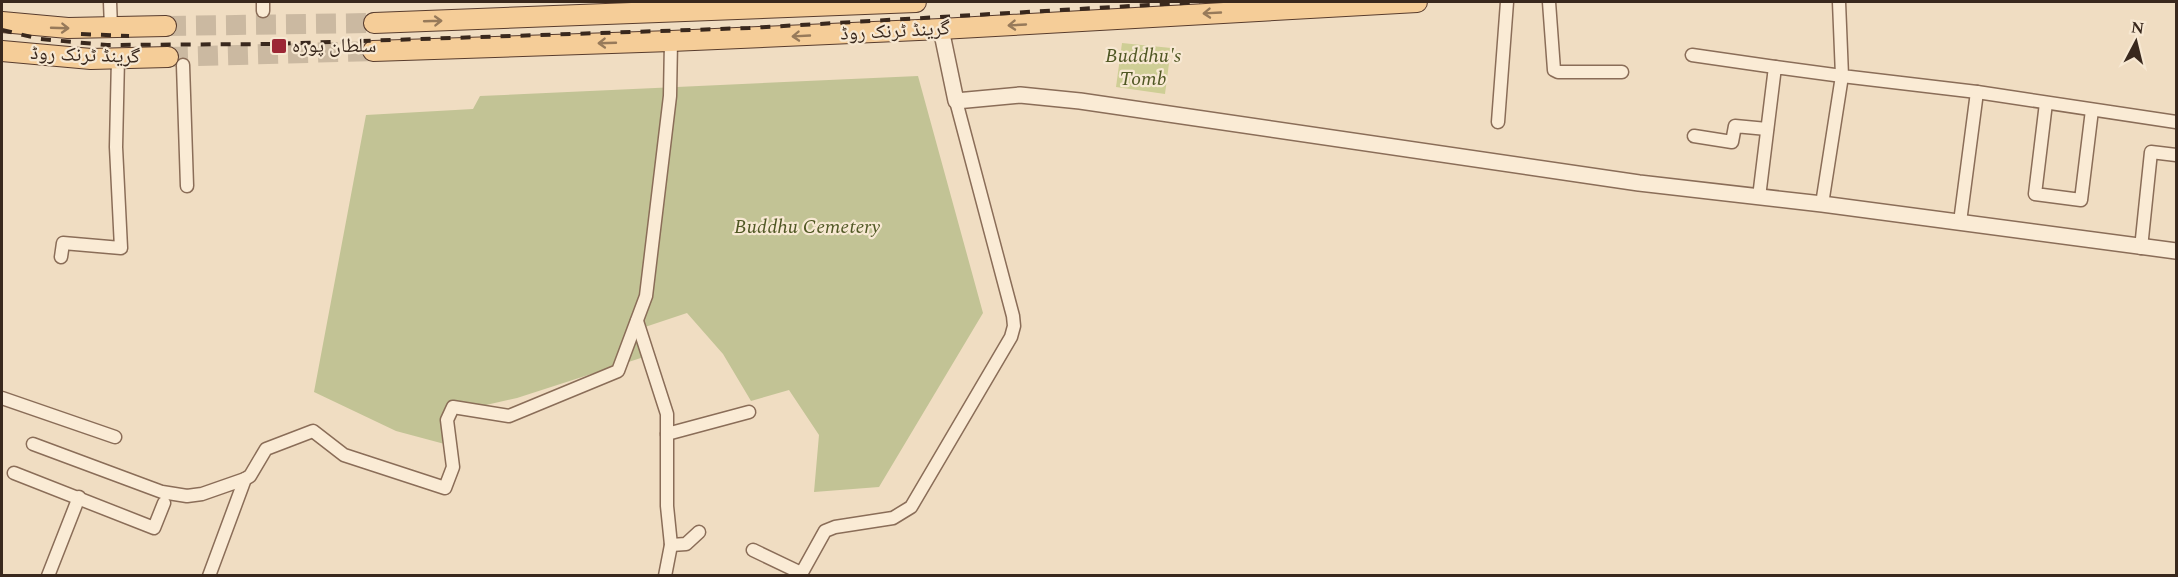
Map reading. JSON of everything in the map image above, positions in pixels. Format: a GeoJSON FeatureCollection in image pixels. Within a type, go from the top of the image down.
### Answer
{"type":"FeatureCollection","features":[{"type":"Feature","properties":{"kind":"main road","name":"گرینڈ ٹرنک روڈ"},"geometry":{"type":"LineString","coordinates":[[374,23],[916,2]]}},
{"type":"Feature","properties":{"kind":"main road","name":"گرینڈ ٹرنک روڈ"},"geometry":{"type":"LineString","coordinates":[[373,51],[670,42],[1417,2]]}},
{"type":"Feature","properties":{"kind":"main road","name":"گرینڈ ٹرنک روڈ"},"geometry":{"type":"LineString","coordinates":[[2,22],[50,27],[166,27]]}},
{"type":"Feature","properties":{"kind":"main road","name":"گرینڈ ٹرنک روڈ"},"geometry":{"type":"LineString","coordinates":[[2,51],[91,58],[176,61]]}},
{"type":"Feature","properties":{"kind":"street"},"geometry":{"type":"LineString","coordinates":[[110,2],[111,27]]}},
{"type":"Feature","properties":{"kind":"street"},"geometry":{"type":"LineString","coordinates":[[1498,122],[1507,2]]}},
{"type":"Feature","properties":{"kind":"street"},"geometry":{"type":"LineString","coordinates":[[1549,2],[1554,70],[1558,72],[1622,72]]}},
{"type":"Feature","properties":{"kind":"street"},"geometry":{"type":"LineString","coordinates":[[1822,204],[1842,76],[1839,2]]}},
{"type":"Feature","properties":{"kind":"street"},"geometry":{"type":"LineString","coordinates":[[753,550],[800,574],[825,531],[835,526],[893,518],[911,507],[1011,337],[1014,326],[1013,316],[956,101],[941,29]]}},
{"type":"Feature","properties":{"kind":"street"},"geometry":{"type":"LineString","coordinates":[[33,444],[162,492],[187,496],[202,494],[245,479],[266,449],[313,431],[344,455],[445,488],[453,467],[447,420],[453,407],[509,416],[618,371],[646,296],[670,96],[670,42]]}},
{"type":"Feature","properties":{"kind":"street"},"geometry":{"type":"LineString","coordinates":[[1692,55],[1977,92],[2176,122]]}},
{"type":"Feature","properties":{"kind":"street"},"geometry":{"type":"LineString","coordinates":[[61,257],[63,243],[121,248],[116,147],[118,58]]}},
{"type":"Feature","properties":{"kind":"street"},"geometry":{"type":"LineString","coordinates":[[176,61],[187,186]]}},
{"type":"Feature","properties":{"kind":"street"},"geometry":{"type":"LineString","coordinates":[[1759,197],[1775,67]]}},
{"type":"Feature","properties":{"kind":"street"},"geometry":{"type":"LineString","coordinates":[[1960,222],[1977,92]]}},
{"type":"Feature","properties":{"kind":"street"},"geometry":{"type":"LineString","coordinates":[[956,101],[1020,95],[1080,101],[1639,183],[1822,204],[2176,251]]}},
{"type":"Feature","properties":{"kind":"street"},"geometry":{"type":"LineString","coordinates":[[2046,103],[2035,194],[2081,200],[2092,110]]}},
{"type":"Feature","properties":{"kind":"street"},"geometry":{"type":"LineString","coordinates":[[1694,136],[1732,142],[1736,126],[1767,129]]}},
{"type":"Feature","properties":{"kind":"street"},"geometry":{"type":"LineString","coordinates":[[2141,248],[2151,152],[2176,155]]}},
{"type":"Feature","properties":{"kind":"street"},"geometry":{"type":"LineString","coordinates":[[638,321],[668,414],[667,506],[671,545],[665,576]]}},
{"type":"Feature","properties":{"kind":"street"},"geometry":{"type":"LineString","coordinates":[[2,398],[115,437]]}},
{"type":"Feature","properties":{"kind":"street"},"geometry":{"type":"LineString","coordinates":[[667,434],[749,412]]}},
{"type":"Feature","properties":{"kind":"street"},"geometry":{"type":"LineString","coordinates":[[14,473],[154,528],[164,503]]}},
{"type":"Feature","properties":{"kind":"street"},"geometry":{"type":"LineString","coordinates":[[209,576],[245,479]]}},
{"type":"Feature","properties":{"kind":"street"},"geometry":{"type":"LineString","coordinates":[[48,576],[79,497]]}},
{"type":"Feature","properties":{"kind":"street"},"geometry":{"type":"LineString","coordinates":[[671,545],[686,544],[699,532]]}},
{"type":"Feature","properties":{"kind":"green space","name":"Buddhu's Tomb"},"geometry":{"type":"Polygon","coordinates":[[[1122,43],[1171,48],[1165,94],[1116,87],[1122,43]]]}},
{"type":"Feature","properties":{"kind":"green space","name":"Buddhu Cemetery"},"geometry":{"type":"Polygon","coordinates":[[[918,76],[983,313],[879,487],[814,492],[819,435],[789,390],[751,401],[723,354],[687,313],[639,329],[647,356],[517,398],[451,413],[452,446],[396,431],[314,392],[366,115],[473,109],[480,96],[918,76]]]}},
{"type":"Feature","properties":{"kind":"tunnel"},"geometry":{"type":"LineString","coordinates":[[263,11],[263,26]]}},
{"type":"Feature","properties":{"kind":"tunnel"},"geometry":{"type":"LineString","coordinates":[[166,26],[374,23]]}},
{"type":"Feature","properties":{"kind":"tunnel"},"geometry":{"type":"LineString","coordinates":[[168,57],[373,51]]}},
{"type":"Feature","properties":{"kind":"railway"},"geometry":{"type":"LineString","coordinates":[[2,30],[40,39],[107,45],[272,44],[749,28],[1200,2]]}},
{"type":"Feature","properties":{"kind":"railway"},"geometry":{"type":"LineString","coordinates":[[81,34],[129,36]]}},
{"type":"Feature","properties":{"kind":"place","name":"سلطان پورہ"},"geometry":{"type":"Point","coordinates":[279,46]}}]}
